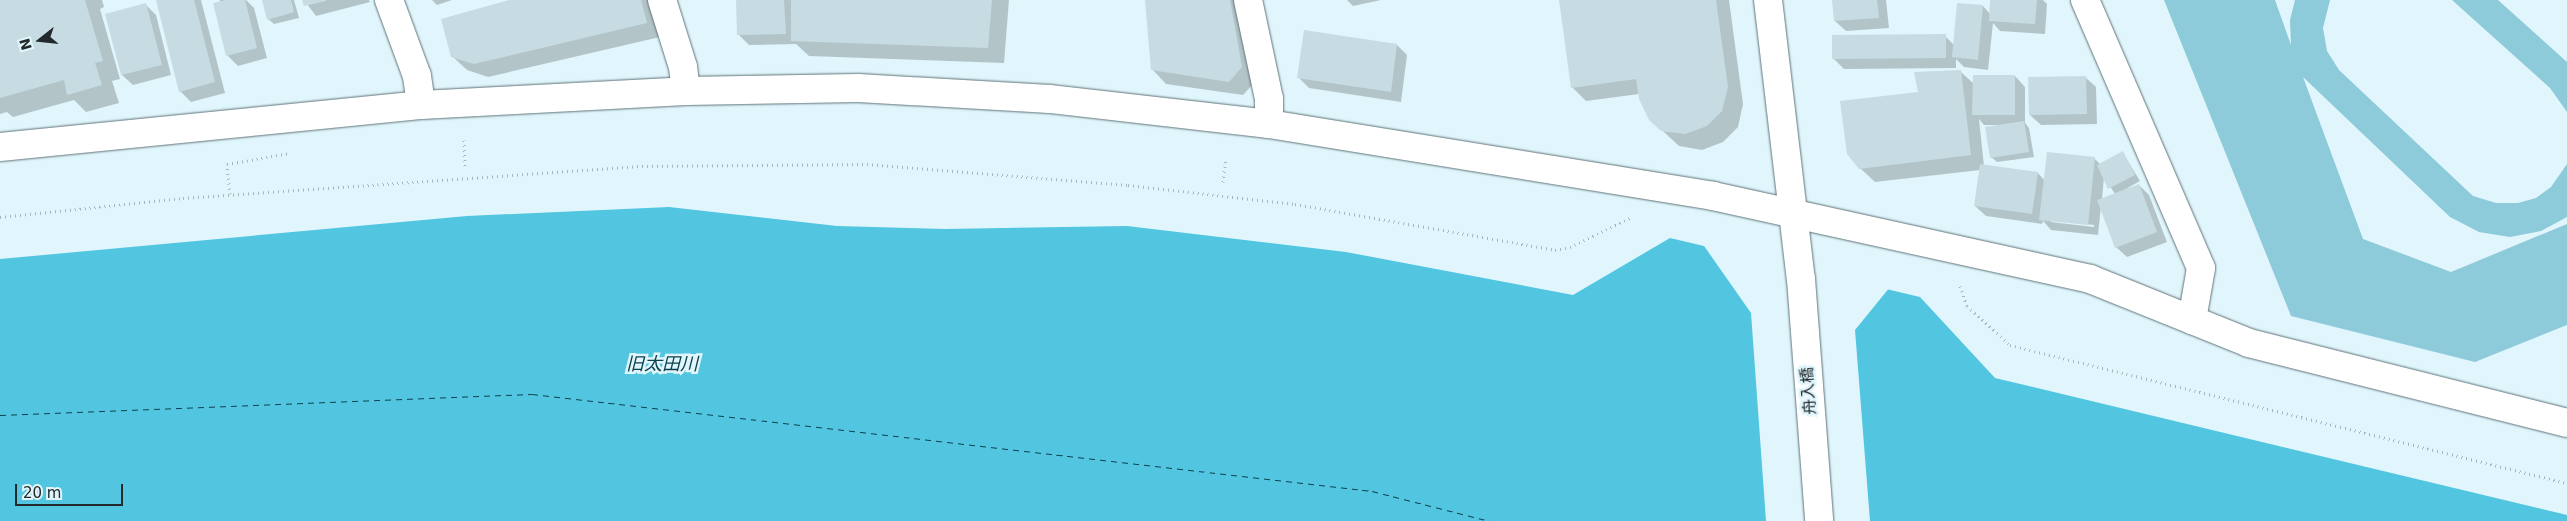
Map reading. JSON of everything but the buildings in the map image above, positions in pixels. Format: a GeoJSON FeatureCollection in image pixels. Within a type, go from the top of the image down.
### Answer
{"type":"FeatureCollection","features":[{"type":"Feature","properties":{"kind":"street"},"geometry":{"type":"LineString","coordinates":[[389,0],[417,76],[421,105]]}},
{"type":"Feature","properties":{"kind":"street"},"geometry":{"type":"LineString","coordinates":[[662,0],[683,67],[686,91]]}},
{"type":"Feature","properties":{"kind":"street"},"geometry":{"type":"LineString","coordinates":[[1248,0],[1269,98],[1269,124]]}},
{"type":"Feature","properties":{"kind":"street","name":"舟入橋"},"geometry":{"type":"LineString","coordinates":[[1768,0],[1798,261],[1819,521]]}},
{"type":"Feature","properties":{"kind":"street"},"geometry":{"type":"LineString","coordinates":[[2085,0],[2201,268],[2192,320]]}},
{"type":"Feature","properties":{"kind":"street"},"geometry":{"type":"LineString","coordinates":[[0,147],[421,105],[686,91],[858,88],[1050,99],[1269,124],[1713,196],[2090,279],[2249,343],[2567,423]]}},
{"type":"Feature","properties":{"kind":"path"},"geometry":{"type":"LineString","coordinates":[[464,140],[465,166]]}},
{"type":"Feature","properties":{"kind":"path"},"geometry":{"type":"LineString","coordinates":[[230,194],[227,164],[292,153]]}},
{"type":"Feature","properties":{"kind":"path"},"geometry":{"type":"LineString","coordinates":[[1223,182],[1226,158]]}},
{"type":"Feature","properties":{"kind":"path"},"geometry":{"type":"LineString","coordinates":[[0,217],[230,194],[637,166],[867,164],[1128,185],[1295,204],[1555,250],[1570,247],[1633,217]]}},
{"type":"Feature","properties":{"kind":"path"},"geometry":{"type":"LineString","coordinates":[[1960,286],[1967,306],[2010,345],[2567,483]]}},
{"type":"Feature","properties":{"kind":"shaded area"},"geometry":{"type":"Polygon","coordinates":[[[2164,0],[2275,0],[2291,45],[2290,20],[2295,0],[2330,0],[2323,28],[2327,51],[2339,70],[2473,196],[2496,203],[2518,203],[2536,198],[2551,187],[2567,164],[2567,217],[2541,231],[2510,237],[2479,232],[2450,217],[2303,77],[2363,239],[2451,272],[2567,224],[2567,325],[2475,362],[2291,316],[2164,0]]]}},
{"type":"Feature","properties":{"kind":"shaded area"},"geometry":{"type":"Polygon","coordinates":[[[2452,0],[2498,0],[2567,62],[2567,112],[2550,88],[2452,0]]]}},
{"type":"Feature","properties":{"kind":"water","name":"旧太田川"},"geometry":{"type":"Polygon","coordinates":[[[669,207],[837,226],[945,229],[1127,226],[1346,252],[1573,295],[1670,238],[1920,297],[1995,378],[2567,515],[2567,521],[0,521],[0,259],[467,216],[669,207]]]}},
{"type":"Feature","properties":{"kind":"pier"},"geometry":{"type":"Polygon","coordinates":[[[1702,243],[1890,287],[1855,330],[1870,521],[1766,521],[1751,313],[1702,243]]]}},
{"type":"Feature","properties":{"kind":"ferry route"},"geometry":{"type":"LineString","coordinates":[[0,415],[532,394],[1372,491],[1490,521]]}}]}
